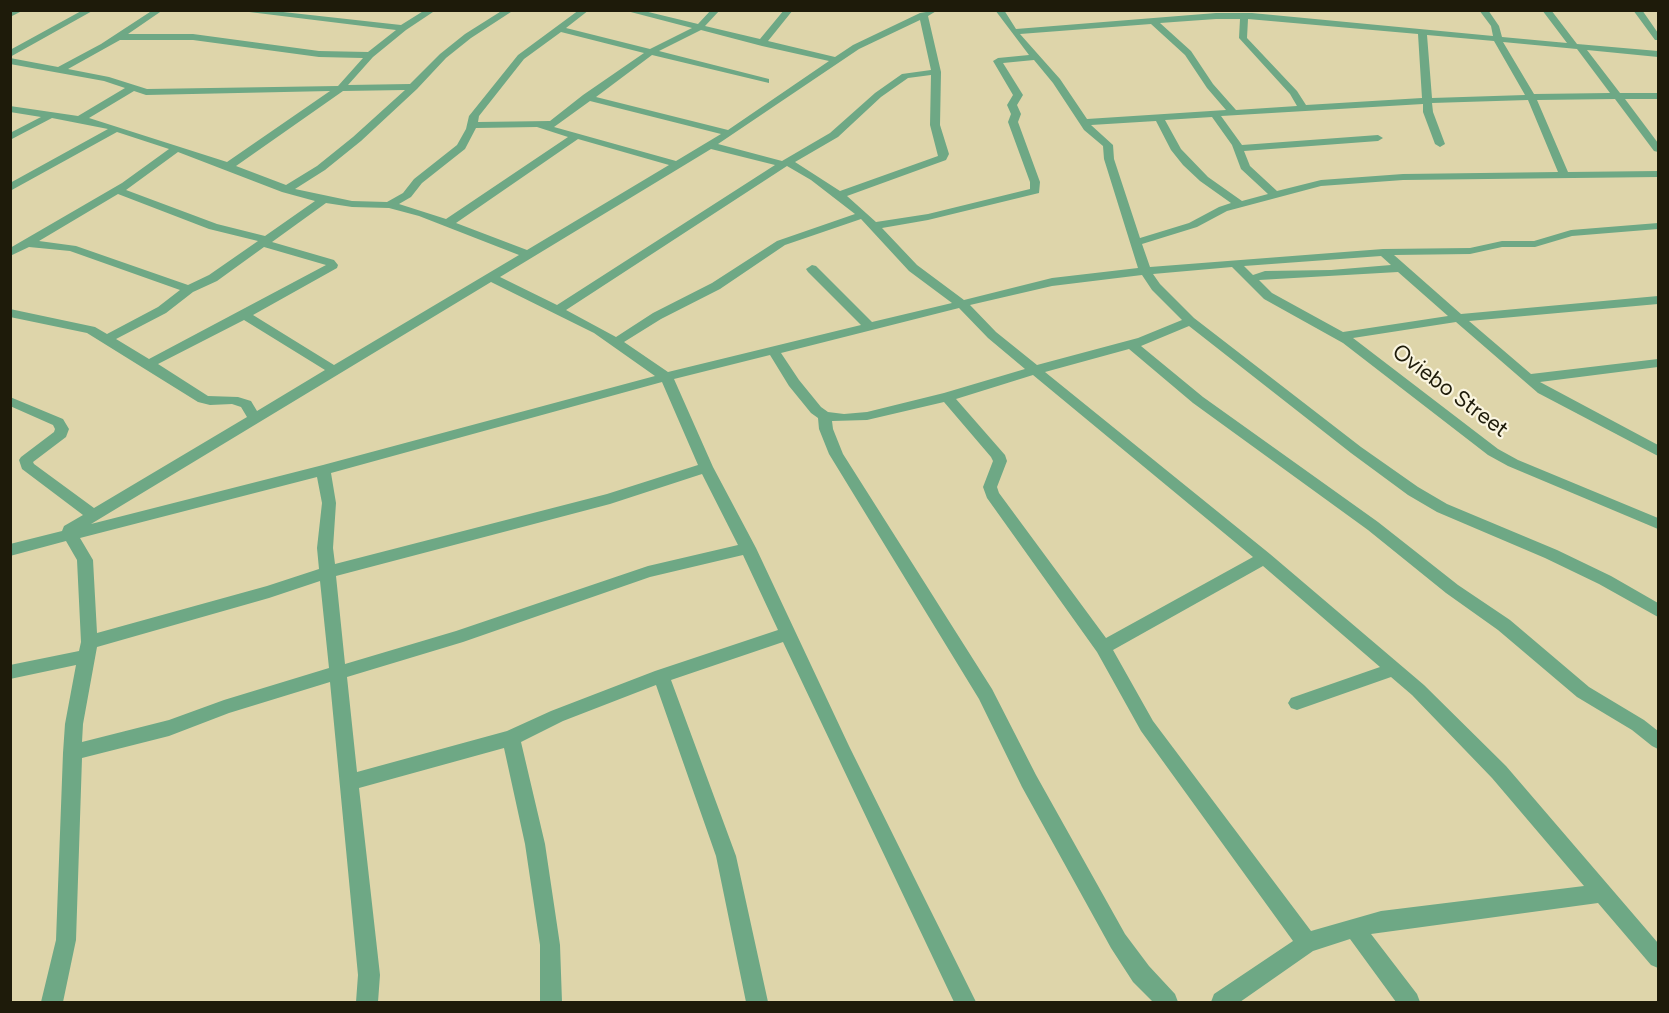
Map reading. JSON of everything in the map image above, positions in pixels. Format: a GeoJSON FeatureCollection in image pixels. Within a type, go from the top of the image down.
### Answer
{"type":"FeatureCollection","features":[{"type":"Feature","properties":{"kind":"street"},"geometry":{"type":"LineString","coordinates":[[10,15],[20,10]]}},
{"type":"Feature","properties":{"kind":"street"},"geometry":{"type":"LineString","coordinates":[[10,54],[90,10]]}},
{"type":"Feature","properties":{"kind":"street"},"geometry":{"type":"LineString","coordinates":[[59,70],[159,10]]}},
{"type":"Feature","properties":{"kind":"street"},"geometry":{"type":"LineString","coordinates":[[237,10],[404,28]]}},
{"type":"Feature","properties":{"kind":"street"},"geometry":{"type":"LineString","coordinates":[[229,166],[340,89],[370,55],[404,28],[432,10]]}},
{"type":"Feature","properties":{"kind":"street"},"geometry":{"type":"LineString","coordinates":[[389,205],[407,195],[418,181],[461,147],[474,116],[521,57],[585,10]]}},
{"type":"Feature","properties":{"kind":"street"},"geometry":{"type":"LineString","coordinates":[[627,10],[836,60]]}},
{"type":"Feature","properties":{"kind":"street"},"geometry":{"type":"LineString","coordinates":[[541,126],[558,121],[586,97],[651,52],[699,28],[716,10]]}},
{"type":"Feature","properties":{"kind":"street"},"geometry":{"type":"LineString","coordinates":[[762,43],[789,10]]}},
{"type":"Feature","properties":{"kind":"street"},"geometry":{"type":"LineString","coordinates":[[999,10],[1014,32],[1057,81],[1085,122],[1110,150],[1109,159],[1138,242],[1145,271],[1156,287],[1190,321],[1356,450],[1420,496],[1442,508],[1551,554],[1605,580],[1659,611]]}},
{"type":"Feature","properties":{"kind":"street"},"geometry":{"type":"LineString","coordinates":[[1483,10],[1495,26],[1499,35],[1496,38]]}},
{"type":"Feature","properties":{"kind":"street"},"geometry":{"type":"LineString","coordinates":[[1546,10],[1659,149]]}},
{"type":"Feature","properties":{"kind":"street"},"geometry":{"type":"LineString","coordinates":[[1637,10],[1659,38]]}},
{"type":"Feature","properties":{"kind":"street"},"geometry":{"type":"LineString","coordinates":[[493,13],[507,13]]}},
{"type":"Feature","properties":{"kind":"street"},"geometry":{"type":"LineString","coordinates":[[286,190],[321,168],[357,139],[414,87],[443,56],[468,36],[507,13]]}},
{"type":"Feature","properties":{"kind":"street"},"geometry":{"type":"LineString","coordinates":[[62,537],[94,515],[728,133],[818,75],[836,60],[882,33],[928,13],[936,72],[935,125],[944,154],[942,158],[839,195]]}},
{"type":"Feature","properties":{"kind":"street"},"geometry":{"type":"LineString","coordinates":[[1014,32],[1246,16],[1351,21],[1422,31],[1659,54]]}},
{"type":"Feature","properties":{"kind":"street"},"geometry":{"type":"LineString","coordinates":[[1246,16],[1243,38],[1294,93],[1303,109]]}},
{"type":"Feature","properties":{"kind":"street"},"geometry":{"type":"LineString","coordinates":[[1153,21],[1188,52],[1210,86],[1234,113]]}},
{"type":"Feature","properties":{"kind":"street"},"geometry":{"type":"LineString","coordinates":[[559,29],[766,81]]}},
{"type":"Feature","properties":{"kind":"street"},"geometry":{"type":"LineString","coordinates":[[1422,31],[1427,101],[1432,127],[1440,144]]}},
{"type":"Feature","properties":{"kind":"street"},"geometry":{"type":"LineString","coordinates":[[117,37],[193,37],[319,54],[370,55]]}},
{"type":"Feature","properties":{"kind":"street"},"geometry":{"type":"LineString","coordinates":[[1496,38],[1531,97],[1564,174]]}},
{"type":"Feature","properties":{"kind":"street"},"geometry":{"type":"LineString","coordinates":[[874,226],[908,221],[1035,191],[1035,182],[1013,122],[1016,114],[1012,105],[1018,94],[998,61],[1035,57]]}},
{"type":"Feature","properties":{"kind":"street"},"geometry":{"type":"LineString","coordinates":[[10,61],[106,79],[146,92],[414,87]]}},
{"type":"Feature","properties":{"kind":"street"},"geometry":{"type":"LineString","coordinates":[[559,309],[785,163],[834,135],[878,95],[905,76],[936,72]]}},
{"type":"Feature","properties":{"kind":"street"},"geometry":{"type":"LineString","coordinates":[[80,120],[132,88]]}},
{"type":"Feature","properties":{"kind":"street"},"geometry":{"type":"LineString","coordinates":[[1085,122],[1427,101],[1616,95],[1659,96]]}},
{"type":"Feature","properties":{"kind":"street"},"geometry":{"type":"LineString","coordinates":[[586,97],[728,133]]}},
{"type":"Feature","properties":{"kind":"street"},"geometry":{"type":"LineString","coordinates":[[10,109],[80,120],[116,129],[229,166],[286,190],[324,199],[376,206],[389,205],[448,223],[528,254]]}},
{"type":"Feature","properties":{"kind":"street"},"geometry":{"type":"LineString","coordinates":[[10,137],[51,115]]}},
{"type":"Feature","properties":{"kind":"street"},"geometry":{"type":"LineString","coordinates":[[1215,115],[1238,148],[1245,167],[1275,195]]}},
{"type":"Feature","properties":{"kind":"street"},"geometry":{"type":"LineString","coordinates":[[1160,117],[1176,150],[1187,163],[1204,179],[1239,204]]}},
{"type":"Feature","properties":{"kind":"street"},"geometry":{"type":"LineString","coordinates":[[472,125],[541,126],[676,164]]}},
{"type":"Feature","properties":{"kind":"street"},"geometry":{"type":"LineString","coordinates":[[10,188],[116,129]]}},
{"type":"Feature","properties":{"kind":"street"},"geometry":{"type":"LineString","coordinates":[[448,223],[576,136]]}},
{"type":"Feature","properties":{"kind":"street"},"geometry":{"type":"LineString","coordinates":[[1238,148],[1278,147],[1378,138]]}},
{"type":"Feature","properties":{"kind":"street"},"geometry":{"type":"LineString","coordinates":[[708,145],[785,163],[815,177],[839,195],[863,215],[913,268],[962,304],[992,335],[1264,558],[1395,669],[1499,772],[1659,958]]}},
{"type":"Feature","properties":{"kind":"street"},"geometry":{"type":"LineString","coordinates":[[10,253],[117,190],[177,148]]}},
{"type":"Feature","properties":{"kind":"street"},"geometry":{"type":"LineString","coordinates":[[1138,242],[1193,225],[1222,209],[1321,183],[1426,176],[1659,174]]}},
{"type":"Feature","properties":{"kind":"street"},"geometry":{"type":"LineString","coordinates":[[117,190],[213,227],[265,241],[330,262],[332,265],[331,268],[245,315],[149,364]]}},
{"type":"Feature","properties":{"kind":"street"},"geometry":{"type":"LineString","coordinates":[[106,339],[162,310],[189,289],[213,278],[324,199]]}},
{"type":"Feature","properties":{"kind":"street"},"geometry":{"type":"LineString","coordinates":[[616,342],[657,316],[716,286],[781,243],[863,215]]}},
{"type":"Feature","properties":{"kind":"street"},"geometry":{"type":"LineString","coordinates":[[10,550],[323,470],[666,377],[962,304],[1002,292],[1052,282],[1234,263],[1383,252],[1470,251],[1502,244],[1535,244],[1571,233],[1659,226]]}},
{"type":"Feature","properties":{"kind":"street"},"geometry":{"type":"LineString","coordinates":[[27,243],[72,248],[189,289]]}},
{"type":"Feature","properties":{"kind":"street"},"geometry":{"type":"LineString","coordinates":[[1383,252],[1543,390],[1659,451]]}},
{"type":"Feature","properties":{"kind":"street","name":"Oviebo Street"},"geometry":{"type":"LineString","coordinates":[[1234,263],[1268,296],[1341,336],[1493,452],[1513,463],[1659,524]]}},
{"type":"Feature","properties":{"kind":"street"},"geometry":{"type":"LineString","coordinates":[[1250,279],[1265,275],[1331,274],[1400,268]]}},
{"type":"Feature","properties":{"kind":"street"},"geometry":{"type":"LineString","coordinates":[[812,269],[870,327]]}},
{"type":"Feature","properties":{"kind":"street"},"geometry":{"type":"LineString","coordinates":[[491,277],[598,330],[666,377],[706,467],[748,548],[787,634],[965,1002]]}},
{"type":"Feature","properties":{"kind":"street"},"geometry":{"type":"LineString","coordinates":[[1341,336],[1458,318],[1659,300]]}},
{"type":"Feature","properties":{"kind":"street"},"geometry":{"type":"LineString","coordinates":[[10,313],[91,330],[203,399],[233,400],[246,404],[255,419]]}},
{"type":"Feature","properties":{"kind":"street"},"geometry":{"type":"LineString","coordinates":[[245,315],[335,371]]}},
{"type":"Feature","properties":{"kind":"street"},"geometry":{"type":"LineString","coordinates":[[774,351],[816,410],[825,416],[844,418],[867,416],[947,397],[1154,337],[1190,321]]}},
{"type":"Feature","properties":{"kind":"street"},"geometry":{"type":"LineString","coordinates":[[1131,344],[1205,405],[1364,519],[1452,589],[1504,626],[1583,692],[1638,725],[1659,741]]}},
{"type":"Feature","properties":{"kind":"street"},"geometry":{"type":"LineString","coordinates":[[1528,379],[1659,363]]}},
{"type":"Feature","properties":{"kind":"street"},"geometry":{"type":"LineString","coordinates":[[947,397],[998,455],[999,466],[990,488],[992,494],[1103,647],[1147,726],[1307,943]]}},
{"type":"Feature","properties":{"kind":"street"},"geometry":{"type":"LineString","coordinates":[[14,407],[58,422],[62,429],[60,434],[26,460],[27,466],[94,515]]}},
{"type":"Feature","properties":{"kind":"street"},"geometry":{"type":"LineString","coordinates":[[825,416],[826,429],[836,454],[986,694],[1029,781],[1118,941],[1141,974],[1167,1002]]}},
{"type":"Feature","properties":{"kind":"street"},"geometry":{"type":"LineString","coordinates":[[10,672],[328,572],[574,509],[706,467]]}},
{"type":"Feature","properties":{"kind":"street"},"geometry":{"type":"LineString","coordinates":[[323,470],[329,503],[325,548],[369,975],[367,1002]]}},
{"type":"Feature","properties":{"kind":"street"},"geometry":{"type":"LineString","coordinates":[[52,1002],[66,940],[74,724],[88,649],[85,560],[62,537]]}},
{"type":"Feature","properties":{"kind":"street"},"geometry":{"type":"LineString","coordinates":[[72,753],[169,728],[224,707],[337,671],[457,637],[648,572],[748,548]]}},
{"type":"Feature","properties":{"kind":"street"},"geometry":{"type":"LineString","coordinates":[[1103,647],[1264,558]]}},
{"type":"Feature","properties":{"kind":"street"},"geometry":{"type":"LineString","coordinates":[[350,782],[511,738],[557,716],[661,676],[787,634]]}},
{"type":"Feature","properties":{"kind":"street"},"geometry":{"type":"LineString","coordinates":[[1297,703],[1395,669]]}},
{"type":"Feature","properties":{"kind":"street"},"geometry":{"type":"LineString","coordinates":[[661,676],[726,855],[757,1002]]}},
{"type":"Feature","properties":{"kind":"street"},"geometry":{"type":"LineString","coordinates":[[511,738],[538,867],[550,945],[551,1002]]}},
{"type":"Feature","properties":{"kind":"street"},"geometry":{"type":"LineString","coordinates":[[1222,1002],[1307,943],[1354,928],[1380,921],[1604,893]]}},
{"type":"Feature","properties":{"kind":"street"},"geometry":{"type":"LineString","coordinates":[[1354,928],[1409,1002]]}}]}
